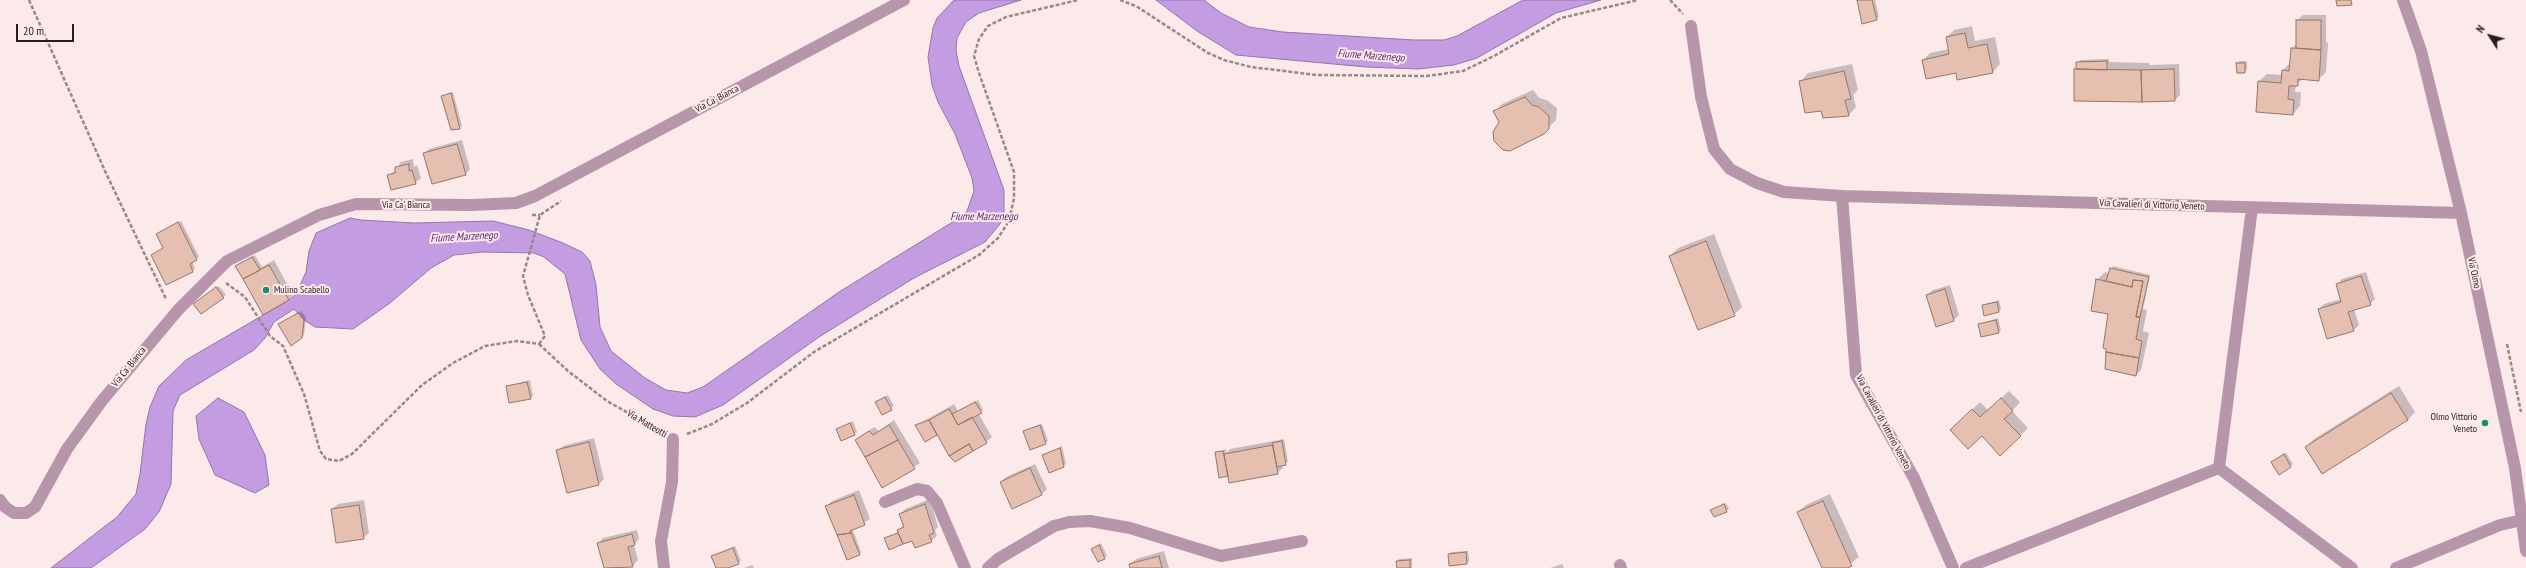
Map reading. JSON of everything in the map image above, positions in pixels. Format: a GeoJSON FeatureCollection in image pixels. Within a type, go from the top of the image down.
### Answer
{"type":"FeatureCollection","features":[{"type":"Feature","properties":{"kind":"street","name":"Via Ca' Bianca"},"geometry":{"type":"LineString","coordinates":[[0,500],[5,507],[14,513],[26,513],[35,507],[80,429],[178,310],[227,261],[318,215],[356,204],[472,205],[516,203],[535,196],[904,0]]}},
{"type":"Feature","properties":{"kind":"street","name":"Via Olmo"},"geometry":{"type":"LineString","coordinates":[[2403,0],[2420,51],[2461,213],[2515,468],[2526,550]]}},
{"type":"Feature","properties":{"kind":"street","name":"Via Cavalieri di Vittorio Veneto"},"geometry":{"type":"LineString","coordinates":[[1691,26],[1701,98],[1714,149],[1730,169],[1757,183],[1784,192],[1842,196],[2461,213]]}},
{"type":"Feature","properties":{"kind":"street","name":"Via Cavalieri di Vittorio Veneto"},"geometry":{"type":"LineString","coordinates":[[1842,196],[1856,375],[1914,478],[1953,568]]}},
{"type":"Feature","properties":{"kind":"street"},"geometry":{"type":"LineString","coordinates":[[2219,468],[2252,208]]}},
{"type":"Feature","properties":{"kind":"street","name":"Via Matteotti"},"geometry":{"type":"LineString","coordinates":[[664,568],[661,541],[672,482],[673,440]]}},
{"type":"Feature","properties":{"kind":"street"},"geometry":{"type":"LineString","coordinates":[[1966,568],[2219,468]]}},
{"type":"Feature","properties":{"kind":"street"},"geometry":{"type":"LineString","coordinates":[[2219,468],[2352,568]]}},
{"type":"Feature","properties":{"kind":"street"},"geometry":{"type":"LineString","coordinates":[[885,502],[917,489],[927,491],[937,502],[965,568]]}},
{"type":"Feature","properties":{"kind":"street"},"geometry":{"type":"LineString","coordinates":[[2396,568],[2500,525],[2522,520]]}},
{"type":"Feature","properties":{"kind":"street"},"geometry":{"type":"LineString","coordinates":[[988,568],[998,558],[1054,526],[1069,522],[1090,521],[1130,528],[1221,556],[1302,541]]}},
{"type":"Feature","properties":{"kind":"path"},"geometry":{"type":"LineString","coordinates":[[29,0],[141,246],[170,306],[178,310]]}},
{"type":"Feature","properties":{"kind":"path"},"geometry":{"type":"LineString","coordinates":[[673,440],[712,424],[747,403],[814,352],[979,255],[998,238],[1009,221],[1014,198],[1014,172],[974,56],[979,39],[988,26],[1006,17],[1078,0]]}},
{"type":"Feature","properties":{"kind":"path"},"geometry":{"type":"LineString","coordinates":[[1120,0],[1136,6],[1208,53],[1244,66],[1317,75],[1427,76],[1462,71],[1494,56],[1562,18],[1638,0]]}},
{"type":"Feature","properties":{"kind":"path"},"geometry":{"type":"LineString","coordinates":[[214,274],[245,297],[270,336],[283,346],[304,394],[320,451],[326,459],[339,461],[352,454],[370,438],[422,385],[453,363],[485,346],[517,341],[539,344],[545,336],[528,295],[523,276],[537,222]]}},
{"type":"Feature","properties":{"kind":"path","name":"Via Matteotti"},"geometry":{"type":"LineString","coordinates":[[539,344],[568,371],[607,401],[673,440]]}},
{"type":"Feature","properties":{"kind":"water"},"geometry":{"type":"Polygon","coordinates":[[[954,0],[1021,0],[979,13],[966,22],[957,38],[956,50],[959,66],[1004,190],[1004,213],[1000,224],[985,242],[914,278],[819,337],[723,405],[695,417],[673,416],[653,409],[616,384],[600,369],[581,340],[565,274],[544,257],[534,253],[482,252],[454,255],[431,268],[390,303],[353,329],[315,327],[304,320],[294,309],[274,322],[265,338],[254,350],[180,395],[173,411],[171,484],[159,512],[145,529],[91,568],[51,568],[117,517],[136,494],[146,424],[150,407],[159,386],[186,360],[289,300],[296,294],[306,272],[309,251],[316,233],[350,218],[414,223],[493,221],[529,230],[582,252],[590,261],[596,285],[600,327],[611,351],[645,378],[666,390],[687,393],[703,387],[839,292],[964,215],[967,211],[974,191],[972,178],[955,134],[938,102],[932,85],[928,57],[933,28],[937,18],[954,0]]]}},
{"type":"Feature","properties":{"kind":"water","name":"Fiume Marzenego"},"geometry":{"type":"Polygon","coordinates":[[[1156,0],[1204,0],[1221,13],[1249,27],[1283,32],[1414,40],[1444,40],[1457,36],[1523,0],[1601,0],[1556,13],[1477,58],[1454,65],[1418,69],[1366,67],[1236,55],[1197,31],[1156,0]]]}},
{"type":"Feature","properties":{"kind":"water"},"geometry":{"type":"Polygon","coordinates":[[[218,398],[244,412],[265,455],[269,485],[255,493],[215,475],[199,439],[196,416],[218,398]]]}},
{"type":"Feature","properties":{"kind":"building"},"geometry":{"type":"Polygon","coordinates":[[[1857,0],[1872,0],[1877,20],[1862,24],[1857,0]]]}},
{"type":"Feature","properties":{"kind":"building"},"geometry":{"type":"Polygon","coordinates":[[[2336,0],[2351,0],[2352,5],[2337,6],[2336,0]]]}},
{"type":"Feature","properties":{"kind":"building"},"geometry":{"type":"Polygon","coordinates":[[[2296,20],[2321,20],[2321,50],[2296,48],[2296,20]]]}},
{"type":"Feature","properties":{"kind":"building"},"geometry":{"type":"Polygon","coordinates":[[[1965,33],[1968,48],[1987,44],[1993,73],[1957,80],[1956,73],[1926,79],[1922,60],[1949,54],[1946,37],[1965,33]]]}},
{"type":"Feature","properties":{"kind":"building"},"geometry":{"type":"Polygon","coordinates":[[[2291,48],[2321,50],[2319,81],[2298,79],[2298,86],[2289,86],[2288,99],[2294,100],[2293,115],[2256,112],[2258,81],[2281,83],[2282,70],[2289,71],[2291,48]]]}},
{"type":"Feature","properties":{"kind":"building"},"geometry":{"type":"Polygon","coordinates":[[[2107,61],[2107,70],[2076,69],[2076,62],[2107,61]]]}},
{"type":"Feature","properties":{"kind":"building"},"geometry":{"type":"Polygon","coordinates":[[[2236,63],[2245,63],[2245,73],[2237,73],[2236,63]]]}},
{"type":"Feature","properties":{"kind":"building"},"geometry":{"type":"Polygon","coordinates":[[[2074,69],[2141,70],[2142,102],[2074,101],[2074,69]]]}},
{"type":"Feature","properties":{"kind":"building"},"geometry":{"type":"Polygon","coordinates":[[[2174,69],[2175,101],[2142,102],[2141,70],[2174,69]]]}},
{"type":"Feature","properties":{"kind":"building"},"geometry":{"type":"Polygon","coordinates":[[[1844,71],[1851,99],[1845,100],[1849,116],[1823,118],[1821,111],[1805,113],[1799,81],[1844,71]]]}},
{"type":"Feature","properties":{"kind":"building"},"geometry":{"type":"Polygon","coordinates":[[[451,93],[460,129],[451,130],[441,96],[451,93]]]}},
{"type":"Feature","properties":{"kind":"building"},"geometry":{"type":"Polygon","coordinates":[[[1525,97],[1532,105],[1539,107],[1549,116],[1549,129],[1544,134],[1510,151],[1503,150],[1494,141],[1493,132],[1499,122],[1493,111],[1525,97]]]}},
{"type":"Feature","properties":{"kind":"building"},"geometry":{"type":"Polygon","coordinates":[[[457,144],[466,175],[432,184],[423,153],[457,144]]]}},
{"type":"Feature","properties":{"kind":"building"},"geometry":{"type":"Polygon","coordinates":[[[409,164],[409,171],[412,170],[416,184],[391,190],[387,175],[395,173],[395,167],[409,164]]]}},
{"type":"Feature","properties":{"kind":"building"},"geometry":{"type":"Polygon","coordinates":[[[178,222],[197,260],[190,264],[193,272],[166,285],[151,255],[163,248],[156,234],[178,222]]]}},
{"type":"Feature","properties":{"kind":"building"},"geometry":{"type":"Polygon","coordinates":[[[1706,241],[1735,316],[1698,330],[1669,256],[1706,241]]]}},
{"type":"Feature","properties":{"kind":"building"},"geometry":{"type":"Polygon","coordinates":[[[252,257],[260,270],[243,279],[235,266],[252,257]]]}},
{"type":"Feature","properties":{"kind":"building","name":"Mulino Scabello"},"geometry":{"type":"Polygon","coordinates":[[[269,265],[289,300],[263,315],[243,279],[269,265]]]}},
{"type":"Feature","properties":{"kind":"building"},"geometry":{"type":"Polygon","coordinates":[[[2110,268],[2149,277],[2140,317],[2136,317],[2143,281],[2133,280],[2132,287],[2106,281],[2110,268]]]}},
{"type":"Feature","properties":{"kind":"building"},"geometry":{"type":"Polygon","coordinates":[[[2361,276],[2371,305],[2348,312],[2354,331],[2327,339],[2318,309],[2341,302],[2336,284],[2361,276]]]}},
{"type":"Feature","properties":{"kind":"building"},"geometry":{"type":"Polygon","coordinates":[[[2096,279],[2132,287],[2133,280],[2143,281],[2136,317],[2140,317],[2136,339],[2142,341],[2139,358],[2106,352],[2106,349],[2103,348],[2108,314],[2091,311],[2096,279]]]}},
{"type":"Feature","properties":{"kind":"building"},"geometry":{"type":"Polygon","coordinates":[[[216,287],[224,298],[201,314],[193,304],[216,287]]]}},
{"type":"Feature","properties":{"kind":"building"},"geometry":{"type":"Polygon","coordinates":[[[1945,289],[1954,321],[1936,327],[1926,295],[1945,289]]]}},
{"type":"Feature","properties":{"kind":"building"},"geometry":{"type":"Polygon","coordinates":[[[1997,302],[1999,312],[1984,316],[1982,305],[1997,302]]]}},
{"type":"Feature","properties":{"kind":"building"},"geometry":{"type":"Polygon","coordinates":[[[298,313],[304,320],[302,338],[291,346],[278,324],[298,313]]]}},
{"type":"Feature","properties":{"kind":"building"},"geometry":{"type":"Polygon","coordinates":[[[1996,320],[1999,333],[1981,337],[1978,324],[1996,320]]]}},
{"type":"Feature","properties":{"kind":"building"},"geometry":{"type":"Polygon","coordinates":[[[2106,352],[2139,358],[2136,376],[2105,369],[2106,352]]]}},
{"type":"Feature","properties":{"kind":"building"},"geometry":{"type":"Polygon","coordinates":[[[527,382],[531,399],[509,403],[506,386],[527,382]]]}},
{"type":"Feature","properties":{"kind":"building"},"geometry":{"type":"Polygon","coordinates":[[[2391,393],[2408,420],[2322,474],[2305,447],[2391,393]]]}},
{"type":"Feature","properties":{"kind":"building"},"geometry":{"type":"Polygon","coordinates":[[[885,397],[892,410],[882,415],[875,402],[885,397]]]}},
{"type":"Feature","properties":{"kind":"building"},"geometry":{"type":"Polygon","coordinates":[[[2001,398],[2013,411],[2004,419],[2021,436],[2000,456],[1982,436],[1968,449],[1950,430],[1972,409],[1980,417],[2001,398]]]}},
{"type":"Feature","properties":{"kind":"building"},"geometry":{"type":"Polygon","coordinates":[[[975,402],[982,413],[958,425],[952,414],[975,402]]]}},
{"type":"Feature","properties":{"kind":"building"},"geometry":{"type":"Polygon","coordinates":[[[949,409],[958,425],[972,417],[987,443],[973,451],[969,444],[949,456],[929,420],[949,409]]]}},
{"type":"Feature","properties":{"kind":"building"},"geometry":{"type":"Polygon","coordinates":[[[929,420],[937,435],[925,442],[915,425],[929,420]]]}},
{"type":"Feature","properties":{"kind":"building"},"geometry":{"type":"Polygon","coordinates":[[[850,423],[855,435],[841,441],[836,429],[850,423]]]}},
{"type":"Feature","properties":{"kind":"building"},"geometry":{"type":"Polygon","coordinates":[[[889,425],[898,440],[865,457],[855,440],[869,431],[873,435],[889,425]]]}},
{"type":"Feature","properties":{"kind":"building"},"geometry":{"type":"Polygon","coordinates":[[[1040,425],[1046,444],[1030,450],[1023,431],[1040,425]]]}},
{"type":"Feature","properties":{"kind":"building"},"geometry":{"type":"Polygon","coordinates":[[[898,440],[915,469],[882,488],[865,457],[898,440]]]}},
{"type":"Feature","properties":{"kind":"building"},"geometry":{"type":"Polygon","coordinates":[[[1282,441],[1286,465],[1277,467],[1272,443],[1282,441]]]}},
{"type":"Feature","properties":{"kind":"building"},"geometry":{"type":"Polygon","coordinates":[[[589,442],[599,485],[567,493],[556,450],[589,442]]]}},
{"type":"Feature","properties":{"kind":"building"},"geometry":{"type":"Polygon","coordinates":[[[969,444],[973,451],[955,462],[949,456],[969,444]]]}},
{"type":"Feature","properties":{"kind":"building"},"geometry":{"type":"Polygon","coordinates":[[[1273,445],[1278,474],[1229,483],[1224,454],[1273,445]]]}},
{"type":"Feature","properties":{"kind":"building"},"geometry":{"type":"Polygon","coordinates":[[[1060,448],[1064,467],[1049,473],[1042,455],[1060,448]]]}},
{"type":"Feature","properties":{"kind":"building"},"geometry":{"type":"Polygon","coordinates":[[[1223,451],[1228,476],[1219,478],[1215,452],[1223,451]]]}},
{"type":"Feature","properties":{"kind":"building"},"geometry":{"type":"Polygon","coordinates":[[[2284,454],[2291,467],[2279,475],[2271,462],[2284,454]]]}},
{"type":"Feature","properties":{"kind":"building"},"geometry":{"type":"Polygon","coordinates":[[[1030,468],[1042,495],[1012,509],[1000,482],[1030,468]]]}},
{"type":"Feature","properties":{"kind":"building"},"geometry":{"type":"Polygon","coordinates":[[[854,495],[865,525],[850,531],[851,533],[837,535],[825,506],[854,495]]]}},
{"type":"Feature","properties":{"kind":"building"},"geometry":{"type":"Polygon","coordinates":[[[1823,501],[1852,566],[1847,568],[1822,568],[1797,512],[1823,501]]]}},
{"type":"Feature","properties":{"kind":"building"},"geometry":{"type":"Polygon","coordinates":[[[925,504],[934,533],[929,535],[932,542],[915,548],[912,541],[903,544],[897,530],[904,527],[899,514],[925,504]]]}},
{"type":"Feature","properties":{"kind":"building"},"geometry":{"type":"Polygon","coordinates":[[[1724,504],[1727,512],[1714,517],[1710,510],[1724,504]]]}},
{"type":"Feature","properties":{"kind":"building"},"geometry":{"type":"Polygon","coordinates":[[[359,505],[364,539],[336,543],[331,509],[359,505]]]}},
{"type":"Feature","properties":{"kind":"building"},"geometry":{"type":"Polygon","coordinates":[[[851,533],[860,555],[847,560],[837,535],[851,533]]]}},
{"type":"Feature","properties":{"kind":"building"},"geometry":{"type":"Polygon","coordinates":[[[898,533],[903,544],[889,550],[884,538],[898,533]]]}},
{"type":"Feature","properties":{"kind":"building"},"geometry":{"type":"Polygon","coordinates":[[[632,534],[635,545],[628,547],[633,567],[604,568],[597,543],[632,534]]]}},
{"type":"Feature","properties":{"kind":"building"},"geometry":{"type":"Polygon","coordinates":[[[1099,545],[1105,559],[1098,562],[1091,549],[1099,545]]]}},
{"type":"Feature","properties":{"kind":"building"},"geometry":{"type":"Polygon","coordinates":[[[733,548],[739,564],[728,568],[716,568],[711,556],[733,548]]]}},
{"type":"Feature","properties":{"kind":"building"},"geometry":{"type":"Polygon","coordinates":[[[1466,552],[1467,564],[1449,566],[1448,554],[1466,552]]]}},
{"type":"Feature","properties":{"kind":"building"},"geometry":{"type":"Polygon","coordinates":[[[1159,556],[1162,568],[1130,568],[1129,564],[1159,556]]]}},
{"type":"Feature","properties":{"kind":"building"},"geometry":{"type":"Polygon","coordinates":[[[1410,560],[1410,568],[1397,568],[1396,561],[1410,560]]]}},
{"type":"Feature","properties":{"kind":"place","name":"Mulino Scabello"},"geometry":{"type":"Point","coordinates":[266,290]}},
{"type":"Feature","properties":{"kind":"place","name":"Olmo Vittorio Veneto"},"geometry":{"type":"Point","coordinates":[2485,423]}}]}
